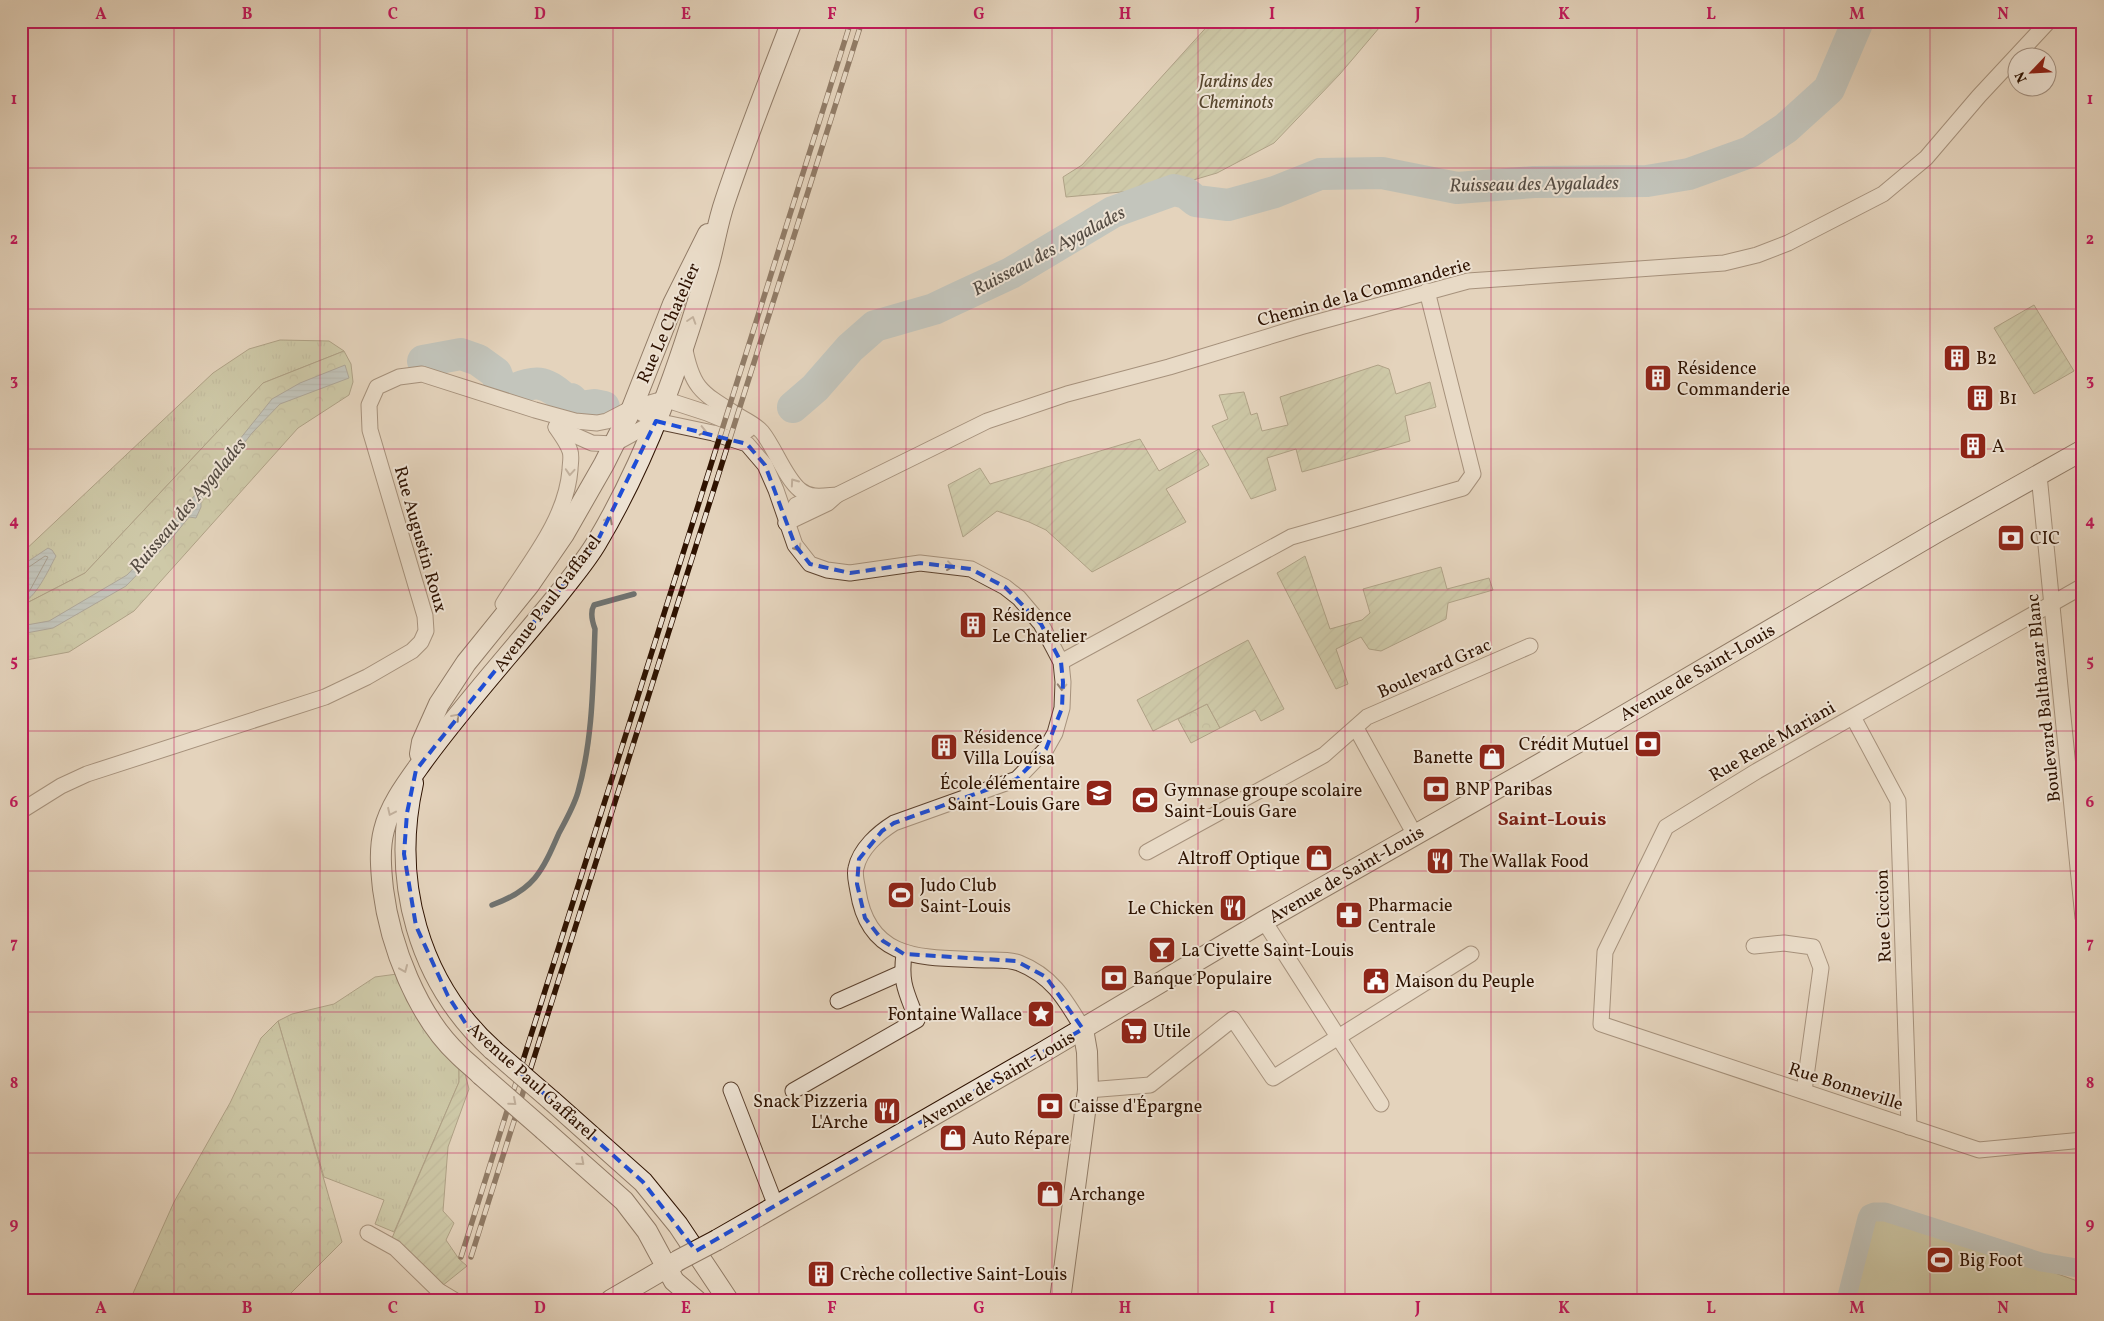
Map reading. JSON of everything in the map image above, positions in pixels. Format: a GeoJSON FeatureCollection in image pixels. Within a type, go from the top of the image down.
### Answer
{"type":"FeatureCollection","features":[{"type":"Feature","properties":{"kind":"main road","name":"Rue Le Chatelier"},"geometry":{"type":"LineString","coordinates":[[614,444],[632,408],[673,304],[724,204],[792,21]]}},
{"type":"Feature","properties":{"kind":"main road","name":"Rue Le Chatelier"},"geometry":{"type":"LineString","coordinates":[[664,399],[708,270],[724,204]]}},
{"type":"Feature","properties":{"kind":"main road","name":"Avenue Paul Gaffarel"},"geometry":{"type":"LineString","coordinates":[[416,770],[448,726],[534,625],[596,544],[632,477],[664,399]]}},
{"type":"Feature","properties":{"kind":"main road","name":"Avenue Paul Gaffarel"},"geometry":{"type":"LineString","coordinates":[[614,444],[564,534],[529,585],[466,663],[431,722],[422,742],[407,813],[404,854],[407,882],[416,926],[431,965],[466,1024],[643,1182],[678,1224],[728,1300]]}},
{"type":"Feature","properties":{"kind":"main road","name":"Avenue de Saint-Louis"},"geometry":{"type":"LineString","coordinates":[[611,1300],[1083,1029],[1264,921],[2083,450]]}},
{"type":"Feature","properties":{"kind":"main road"},"geometry":{"type":"LineString","coordinates":[[416,770],[394,805],[383,832],[380,869],[386,915],[397,954],[413,990],[436,1027],[457,1054],[624,1201],[672,1264],[674,1281],[696,1300]]}},
{"type":"Feature","properties":{"kind":"main road"},"geometry":{"type":"LineString","coordinates":[[1060,1300],[1088,1090],[1087,1052],[1083,1029]]}},
{"type":"Feature","properties":{"kind":"street","name":"Chemin de la Commanderie"},"geometry":{"type":"LineString","coordinates":[[837,495],[987,421],[1067,394],[1169,367],[1427,291],[1468,281],[1724,263],[1757,255],[1788,243],[1883,194],[1926,158],[1974,102],[2049,21]]}},
{"type":"Feature","properties":{"kind":"street"},"geometry":{"type":"LineString","coordinates":[[1062,662],[1291,537],[1463,488],[1473,474],[1427,291]]}},
{"type":"Feature","properties":{"kind":"street","name":"Rue Le Chatelier"},"geometry":{"type":"LineString","coordinates":[[683,343],[688,366],[696,385],[717,403],[757,427],[767,438],[799,489],[815,497]]}},
{"type":"Feature","properties":{"kind":"street","name":"Rue Augustin Roux"},"geometry":{"type":"LineString","coordinates":[[21,811],[61,786],[87,774],[325,697],[367,677],[412,651],[421,642],[426,631],[425,616],[370,430],[369,405],[377,387],[399,377],[422,374],[535,410],[575,421],[597,423],[607,421],[632,408],[664,399]]}},
{"type":"Feature","properties":{"kind":"street","name":"Rue Le Chatelier"},"geometry":{"type":"LineString","coordinates":[[664,399],[707,413],[767,438]]}},
{"type":"Feature","properties":{"kind":"street"},"geometry":{"type":"LineString","coordinates":[[632,408],[656,421],[713,433],[747,444],[765,465],[776,490],[796,549],[810,564],[827,570],[850,573],[920,563],[970,569],[988,577],[1018,598],[1041,624],[1062,662],[1062,708],[1055,733],[1046,749],[1027,771],[1017,779],[894,823],[882,831],[859,859],[855,870],[860,904],[865,918],[883,941],[904,954],[932,958],[1016,961],[1046,977],[1066,1000],[1083,1029]]}},
{"type":"Feature","properties":{"kind":"street","name":"Rue Augustin Roux"},"geometry":{"type":"LineString","coordinates":[[535,410],[556,427],[592,443],[614,444]]}},
{"type":"Feature","properties":{"kind":"street"},"geometry":{"type":"LineString","coordinates":[[614,444],[656,421]]}},
{"type":"Feature","properties":{"kind":"street","name":"Rue Augustin Roux"},"geometry":{"type":"LineString","coordinates":[[466,663],[552,528],[562,505],[569,481],[571,456],[566,442],[556,427]]}},
{"type":"Feature","properties":{"kind":"street","name":"Boulevard Balthazar Blanc"},"geometry":{"type":"LineString","coordinates":[[2039,475],[2053,604],[2077,788],[2083,918]]}},
{"type":"Feature","properties":{"kind":"street"},"geometry":{"type":"LineString","coordinates":[[786,523],[796,505],[815,497],[837,495]]}},
{"type":"Feature","properties":{"kind":"street"},"geometry":{"type":"LineString","coordinates":[[786,523],[828,503],[837,495]]}},
{"type":"Feature","properties":{"kind":"street","name":"Rue René Mariani"},"geometry":{"type":"LineString","coordinates":[[1602,1024],[1605,952],[1666,827],[1707,800],[2083,586]]}},
{"type":"Feature","properties":{"kind":"street","name":"Boulevard Grac"},"geometry":{"type":"LineString","coordinates":[[1148,852],[1324,755],[1367,717],[1530,646]]}},
{"type":"Feature","properties":{"kind":"street","name":"Rue Ciccion"},"geometry":{"type":"LineString","coordinates":[[1853,716],[1898,801],[1909,1126]]}},
{"type":"Feature","properties":{"kind":"street"},"geometry":{"type":"LineString","coordinates":[[1356,728],[1415,835]]}},
{"type":"Feature","properties":{"kind":"street"},"geometry":{"type":"LineString","coordinates":[[1264,921],[1337,1038],[1381,1104]]}},
{"type":"Feature","properties":{"kind":"street"},"geometry":{"type":"LineString","coordinates":[[1754,946],[1784,944],[1813,946],[1821,968],[1804,1091]]}},
{"type":"Feature","properties":{"kind":"street"},"geometry":{"type":"LineString","coordinates":[[793,1090],[917,1020],[903,984],[901,973],[904,954]]}},
{"type":"Feature","properties":{"kind":"street"},"geometry":{"type":"LineString","coordinates":[[1088,1090],[1150,1085],[1233,1020],[1273,1078],[1470,954]]}},
{"type":"Feature","properties":{"kind":"street"},"geometry":{"type":"LineString","coordinates":[[838,1001],[901,973]]}},
{"type":"Feature","properties":{"kind":"street","name":"Rue Bonneville"},"geometry":{"type":"LineString","coordinates":[[1602,1024],[1979,1150],[2083,1140]]}},
{"type":"Feature","properties":{"kind":"street"},"geometry":{"type":"LineString","coordinates":[[731,1090],[776,1206]]}},
{"type":"Feature","properties":{"kind":"street"},"geometry":{"type":"LineString","coordinates":[[368,1233],[395,1248],[439,1291],[454,1300]]}},
{"type":"Feature","properties":{"kind":"highlighted area"},"geometry":{"type":"Polygon","coordinates":[[[656,421],[747,444],[765,465],[795,545],[810,564],[850,573],[920,563],[971,569],[1005,587],[1041,624],[1061,662],[1063,682],[1062,708],[1046,749],[1017,779],[894,823],[882,831],[859,859],[857,884],[865,918],[883,941],[904,954],[1016,961],[1046,977],[1083,1029],[696,1251],[643,1182],[466,1024],[448,996],[416,926],[404,854],[407,813],[416,770],[596,544],[656,421]]]}},
{"type":"Feature","properties":{"kind":"green space","name":"Jardins des Cheminots"},"geometry":{"type":"Polygon","coordinates":[[[1212,21],[1385,21],[1340,74],[1274,143],[1217,173],[1166,188],[1066,197],[1063,177],[1082,165],[1212,21]]]}},
{"type":"Feature","properties":{"kind":"green space"},"geometry":{"type":"Polygon","coordinates":[[[2034,305],[2074,371],[2034,394],[1994,328],[2034,305]]]}},
{"type":"Feature","properties":{"kind":"green space"},"geometry":{"type":"Polygon","coordinates":[[[280,340],[329,341],[344,351],[263,383],[85,573],[21,606],[21,554],[213,373],[249,349],[280,340]]]}},
{"type":"Feature","properties":{"kind":"green space"},"geometry":{"type":"Polygon","coordinates":[[[344,351],[351,364],[353,382],[349,395],[298,428],[134,611],[69,652],[21,661],[21,606],[85,573],[263,383],[344,351]]]}},
{"type":"Feature","properties":{"kind":"green space"},"geometry":{"type":"Polygon","coordinates":[[[1378,365],[1389,369],[1396,394],[1430,382],[1436,407],[1405,416],[1410,441],[1302,472],[1296,449],[1267,458],[1276,490],[1251,499],[1212,426],[1228,419],[1219,395],[1244,392],[1251,415],[1257,413],[1262,431],[1288,425],[1280,397],[1378,365]]]}},
{"type":"Feature","properties":{"kind":"green space"},"geometry":{"type":"Polygon","coordinates":[[[1140,439],[1159,471],[1199,449],[1209,465],[1166,489],[1186,522],[1092,572],[1046,530],[997,511],[963,537],[948,485],[980,468],[990,484],[1140,439]]]}},
{"type":"Feature","properties":{"kind":"green space"},"geometry":{"type":"Polygon","coordinates":[[[1305,556],[1330,629],[1362,620],[1370,613],[1363,589],[1441,567],[1447,589],[1489,578],[1493,590],[1448,603],[1446,619],[1381,651],[1369,649],[1361,637],[1336,649],[1348,684],[1336,689],[1277,573],[1305,556]]]}},
{"type":"Feature","properties":{"kind":"green space"},"geometry":{"type":"Polygon","coordinates":[[[1248,640],[1284,709],[1261,721],[1255,710],[1220,728],[1207,704],[1153,731],[1137,700],[1248,640]]]}},
{"type":"Feature","properties":{"kind":"green space"},"geometry":{"type":"Polygon","coordinates":[[[1207,704],[1220,728],[1191,743],[1178,719],[1207,704]]]}},
{"type":"Feature","properties":{"kind":"green space"},"geometry":{"type":"Polygon","coordinates":[[[397,974],[459,1066],[459,1082],[394,1232],[375,1224],[384,1200],[324,1177],[278,1021],[292,1014],[334,1004],[375,977],[397,974]]]}},
{"type":"Feature","properties":{"kind":"green space"},"geometry":{"type":"Polygon","coordinates":[[[278,1021],[342,1242],[284,1300],[130,1300],[174,1202],[230,1103],[261,1038],[278,1021]]]}},
{"type":"Feature","properties":{"kind":"green space"},"geometry":{"type":"Polygon","coordinates":[[[459,1066],[464,1070],[469,1089],[448,1147],[443,1211],[454,1223],[446,1240],[459,1259],[467,1266],[442,1286],[392,1238],[459,1082],[459,1066]]]}},
{"type":"Feature","properties":{"kind":"green space","name":"Big Foot"},"geometry":{"type":"Polygon","coordinates":[[[1874,1215],[1954,1237],[2083,1283],[2083,1300],[1852,1300],[1874,1215]]]}},
{"type":"Feature","properties":{"kind":"water"},"geometry":{"type":"Polygon","coordinates":[[[345,365],[349,378],[280,404],[252,433],[201,500],[201,507],[196,518],[189,517],[167,544],[126,586],[53,628],[21,634],[21,626],[49,621],[127,575],[150,551],[272,399],[300,383],[345,365]]]}},
{"type":"Feature","properties":{"kind":"water"},"geometry":{"type":"Polygon","coordinates":[[[48,548],[56,556],[46,576],[36,590],[26,601],[21,603],[21,566],[48,548]]]}},
{"type":"Feature","properties":{"kind":"waterway","name":"Ruisseau des Aygalades"},"geometry":{"type":"LineString","coordinates":[[793,407],[815,388],[850,348],[875,326],[934,309],[1011,273],[1113,212],[1174,190],[1186,193],[1196,201],[1228,205],[1275,192],[1320,174],[1382,173],[1457,188],[1534,182],[1647,181],[1689,174],[1750,152],[1786,128],[1829,89],[1858,21]]}},
{"type":"Feature","properties":{"kind":"waterway","name":"Ruisseau des Aygalades"},"geometry":{"type":"LineString","coordinates":[[423,361],[461,354],[478,360],[496,373],[500,384],[510,391],[526,385],[545,385],[565,399],[571,399],[579,407],[594,405],[604,407]]}},
{"type":"Feature","properties":{"kind":"waterway"},"geometry":{"type":"LineString","coordinates":[[492,905],[518,893],[535,878],[547,859],[572,808],[578,792],[587,752],[593,690],[595,629],[592,611],[594,605],[634,594]]}},
{"type":"Feature","properties":{"kind":"waterway"},"geometry":{"type":"LineString","coordinates":[[1846,1300],[1867,1218],[1869,1214],[1874,1212],[1885,1212],[2041,1262],[2083,1269]]}},
{"type":"Feature","properties":{"kind":"railway"},"geometry":{"type":"LineString","coordinates":[[461,1257],[851,21]]}},
{"type":"Feature","properties":{"kind":"railway"},"geometry":{"type":"LineString","coordinates":[[471,1257],[862,21]]}},
{"type":"Feature","properties":{"kind":"place","name":"B2"},"geometry":{"type":"Point","coordinates":[1957,358]}},
{"type":"Feature","properties":{"kind":"place","name":"Résidence Commanderie"},"geometry":{"type":"Point","coordinates":[1658,378]}},
{"type":"Feature","properties":{"kind":"place","name":"B1"},"geometry":{"type":"Point","coordinates":[1980,398]}},
{"type":"Feature","properties":{"kind":"place","name":"A"},"geometry":{"type":"Point","coordinates":[1973,446]}},
{"type":"Feature","properties":{"kind":"place","name":"CIC"},"geometry":{"type":"Point","coordinates":[2011,538]}},
{"type":"Feature","properties":{"kind":"place","name":"Résidence Le Chatelier"},"geometry":{"type":"Point","coordinates":[973,625]}},
{"type":"Feature","properties":{"kind":"place","name":"Crédit Mutuel"},"geometry":{"type":"Point","coordinates":[1648,744]}},
{"type":"Feature","properties":{"kind":"place","name":"Résidence Villa Louisa"},"geometry":{"type":"Point","coordinates":[944,747]}},
{"type":"Feature","properties":{"kind":"place","name":"Banette"},"geometry":{"type":"Point","coordinates":[1492,757]}},
{"type":"Feature","properties":{"kind":"place","name":"BNP Paribas"},"geometry":{"type":"Point","coordinates":[1436,789]}},
{"type":"Feature","properties":{"kind":"place","name":"École élémentaire Saint-Louis Gare"},"geometry":{"type":"Point","coordinates":[1099,793]}},
{"type":"Feature","properties":{"kind":"place","name":"Gymnase groupe scolaire Saint-Louis Gare"},"geometry":{"type":"Point","coordinates":[1145,800]}},
{"type":"Feature","properties":{"kind":"place","name":"Altroff Optique"},"geometry":{"type":"Point","coordinates":[1319,858]}},
{"type":"Feature","properties":{"kind":"place","name":"The Wallak Food"},"geometry":{"type":"Point","coordinates":[1440,861]}},
{"type":"Feature","properties":{"kind":"place","name":"Judo Club Saint-Louis"},"geometry":{"type":"Point","coordinates":[901,895]}},
{"type":"Feature","properties":{"kind":"place","name":"Le Chicken"},"geometry":{"type":"Point","coordinates":[1233,908]}},
{"type":"Feature","properties":{"kind":"place","name":"Pharmacie Centrale"},"geometry":{"type":"Point","coordinates":[1349,915]}},
{"type":"Feature","properties":{"kind":"place","name":"La Civette Saint-Louis"},"geometry":{"type":"Point","coordinates":[1162,950]}},
{"type":"Feature","properties":{"kind":"place","name":"Banque Populaire"},"geometry":{"type":"Point","coordinates":[1114,978]}},
{"type":"Feature","properties":{"kind":"place","name":"Maison du Peuple"},"geometry":{"type":"Point","coordinates":[1376,981]}},
{"type":"Feature","properties":{"kind":"place","name":"Fontaine Wallace"},"geometry":{"type":"Point","coordinates":[1041,1014]}},
{"type":"Feature","properties":{"kind":"place","name":"Utile"},"geometry":{"type":"Point","coordinates":[1134,1031]}},
{"type":"Feature","properties":{"kind":"place","name":"Caisse d'Épargne"},"geometry":{"type":"Point","coordinates":[1050,1106]}},
{"type":"Feature","properties":{"kind":"place","name":"Snack Pizzeria L'Arche"},"geometry":{"type":"Point","coordinates":[887,1111]}},
{"type":"Feature","properties":{"kind":"place","name":"Auto Répare"},"geometry":{"type":"Point","coordinates":[953,1138]}},
{"type":"Feature","properties":{"kind":"place","name":"Archange"},"geometry":{"type":"Point","coordinates":[1050,1194]}},
{"type":"Feature","properties":{"kind":"place","name":"Big Foot"},"geometry":{"type":"Point","coordinates":[1940,1260]}},
{"type":"Feature","properties":{"kind":"place","name":"Crèche collective Saint-Louis"},"geometry":{"type":"Point","coordinates":[821,1274]}},
{"type":"Feature","properties":{"kind":"district","name":"Saint-Louis"},"geometry":{"type":"Point","coordinates":[1552,818]}}]}
